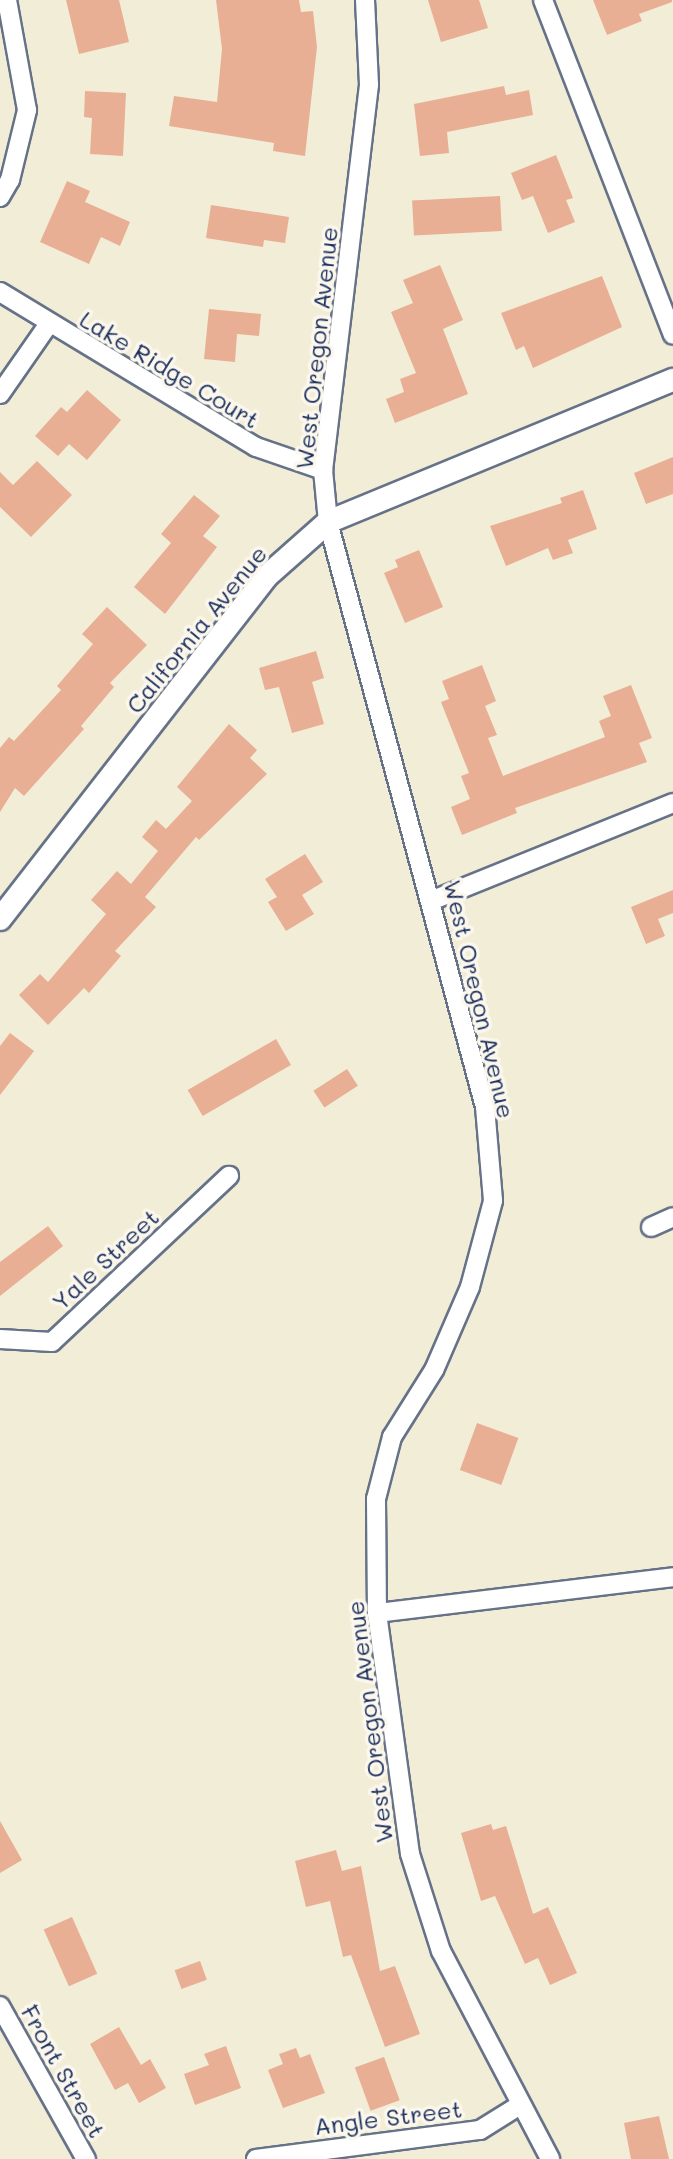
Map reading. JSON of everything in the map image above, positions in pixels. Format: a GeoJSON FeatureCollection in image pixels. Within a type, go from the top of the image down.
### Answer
{"type":"FeatureCollection","features":[{"type":"Feature","properties":{"kind":"street"},"geometry":{"type":"LineString","coordinates":[[0,197],[10,180],[27,110],[7,0]]}},
{"type":"Feature","properties":{"kind":"street","name":"West Oregon Avenue"},"geometry":{"type":"LineString","coordinates":[[365,0],[369,85],[323,470],[328,522],[433,900],[485,1107],[493,1201],[470,1287],[434,1370],[392,1437],[376,1499],[377,1613],[410,1854],[441,1951],[550,2159]]}},
{"type":"Feature","properties":{"kind":"street"},"geometry":{"type":"LineString","coordinates":[[543,0],[673,335]]}},
{"type":"Feature","properties":{"kind":"street","name":"Lake Ridge Court"},"geometry":{"type":"LineString","coordinates":[[0,292],[48,325],[256,447],[323,470]]}},
{"type":"Feature","properties":{"kind":"street"},"geometry":{"type":"LineString","coordinates":[[0,394],[48,325]]}},
{"type":"Feature","properties":{"kind":"street","name":"California Avenue"},"geometry":{"type":"LineString","coordinates":[[0,919],[267,576],[328,522],[673,380]]}},
{"type":"Feature","properties":{"kind":"street"},"geometry":{"type":"LineString","coordinates":[[433,900],[673,803]]}},
{"type":"Feature","properties":{"kind":"street","name":"Yale Street"},"geometry":{"type":"LineString","coordinates":[[0,1339],[52,1342],[229,1176]]}},
{"type":"Feature","properties":{"kind":"street"},"geometry":{"type":"LineString","coordinates":[[651,1227],[673,1217]]}},
{"type":"Feature","properties":{"kind":"street"},"geometry":{"type":"LineString","coordinates":[[377,1613],[673,1577]]}},
{"type":"Feature","properties":{"kind":"street","name":"Front Street"},"geometry":{"type":"LineString","coordinates":[[0,2006],[86,2159]]}},
{"type":"Feature","properties":{"kind":"street","name":"Angle Street"},"geometry":{"type":"LineString","coordinates":[[256,2159],[480,2130],[520,2105]]}},
{"type":"Feature","properties":{"kind":"building"},"geometry":{"type":"Polygon","coordinates":[[[66,0],[119,0],[129,42],[79,54],[66,0]]]}},
{"type":"Feature","properties":{"kind":"building"},"geometry":{"type":"Polygon","coordinates":[[[216,0],[299,0],[301,12],[313,11],[317,47],[305,156],[273,151],[274,143],[169,126],[174,96],[217,102],[222,49],[216,0]]]}},
{"type":"Feature","properties":{"kind":"building"},"geometry":{"type":"Polygon","coordinates":[[[428,0],[479,0],[488,28],[441,42],[428,0]]]}},
{"type":"Feature","properties":{"kind":"building"},"geometry":{"type":"Polygon","coordinates":[[[593,0],[672,2],[639,14],[642,21],[607,35],[593,0]]]}},
{"type":"Feature","properties":{"kind":"building"},"geometry":{"type":"Polygon","coordinates":[[[504,86],[506,95],[529,90],[533,115],[447,132],[449,153],[420,156],[414,104],[504,86]]]}},
{"type":"Feature","properties":{"kind":"building"},"geometry":{"type":"Polygon","coordinates":[[[85,91],[126,93],[123,156],[90,154],[92,118],[84,117],[85,91]]]}},
{"type":"Feature","properties":{"kind":"building"},"geometry":{"type":"Polygon","coordinates":[[[556,155],[573,198],[566,200],[575,222],[548,233],[533,196],[522,200],[511,173],[556,155]]]}},
{"type":"Feature","properties":{"kind":"building"},"geometry":{"type":"Polygon","coordinates":[[[67,181],[90,191],[85,202],[130,222],[120,246],[101,237],[89,264],[40,242],[67,181]]]}},
{"type":"Feature","properties":{"kind":"building"},"geometry":{"type":"Polygon","coordinates":[[[500,196],[502,231],[414,236],[412,201],[500,196]]]}},
{"type":"Feature","properties":{"kind":"building"},"geometry":{"type":"Polygon","coordinates":[[[211,205],[289,217],[285,243],[264,240],[263,247],[206,238],[211,205]]]}},
{"type":"Feature","properties":{"kind":"building"},"geometry":{"type":"Polygon","coordinates":[[[440,265],[463,320],[443,329],[468,394],[395,423],[386,399],[404,392],[400,379],[416,373],[391,312],[413,303],[403,280],[440,265]]]}},
{"type":"Feature","properties":{"kind":"building"},"geometry":{"type":"Polygon","coordinates":[[[602,276],[622,327],[533,368],[524,346],[516,350],[501,313],[602,276]]]}},
{"type":"Feature","properties":{"kind":"building"},"geometry":{"type":"Polygon","coordinates":[[[209,309],[261,314],[259,336],[237,334],[235,362],[204,359],[209,309]]]}},
{"type":"Feature","properties":{"kind":"building"},"geometry":{"type":"Polygon","coordinates":[[[87,390],[121,420],[87,460],[69,444],[58,456],[35,436],[61,407],[67,412],[87,390]]]}},
{"type":"Feature","properties":{"kind":"building"},"geometry":{"type":"Polygon","coordinates":[[[673,457],[673,494],[646,504],[634,473],[673,457]]]}},
{"type":"Feature","properties":{"kind":"building"},"geometry":{"type":"Polygon","coordinates":[[[37,461],[72,495],[31,537],[0,507],[0,472],[13,485],[37,461]]]}},
{"type":"Feature","properties":{"kind":"building"},"geometry":{"type":"Polygon","coordinates":[[[583,490],[597,529],[568,540],[573,553],[553,560],[548,548],[506,566],[490,526],[562,503],[560,498],[583,490]]]}},
{"type":"Feature","properties":{"kind":"building"},"geometry":{"type":"Polygon","coordinates":[[[194,495],[220,516],[203,536],[217,547],[165,614],[134,587],[171,543],[161,534],[194,495]]]}},
{"type":"Feature","properties":{"kind":"building"},"geometry":{"type":"Polygon","coordinates":[[[419,550],[443,607],[405,623],[384,573],[398,567],[395,560],[419,550]]]}},
{"type":"Feature","properties":{"kind":"building"},"geometry":{"type":"Polygon","coordinates":[[[107,607],[147,645],[110,683],[114,687],[81,726],[84,729],[24,796],[15,788],[0,812],[0,748],[9,737],[14,741],[61,690],[57,686],[93,644],[82,634],[107,607]]]}},
{"type":"Feature","properties":{"kind":"building"},"geometry":{"type":"Polygon","coordinates":[[[316,651],[324,678],[312,682],[324,724],[292,733],[279,687],[265,690],[259,668],[316,651]]]}},
{"type":"Feature","properties":{"kind":"building"},"geometry":{"type":"Polygon","coordinates":[[[482,665],[496,701],[485,706],[497,735],[488,738],[503,776],[605,737],[599,721],[611,716],[603,696],[631,685],[652,738],[639,743],[647,762],[515,808],[517,813],[462,835],[451,807],[470,799],[461,776],[469,773],[441,702],[449,699],[442,681],[482,665]]]}},
{"type":"Feature","properties":{"kind":"building"},"geometry":{"type":"Polygon","coordinates":[[[229,724],[257,750],[250,758],[267,774],[199,840],[196,837],[145,897],[156,907],[115,951],[121,956],[89,993],[84,988],[48,1025],[19,995],[40,974],[48,982],[106,914],[91,900],[117,871],[131,884],[158,851],[142,837],[156,820],[166,829],[192,801],[177,787],[229,724]]]}},
{"type":"Feature","properties":{"kind":"building"},"geometry":{"type":"Polygon","coordinates":[[[305,854],[323,882],[302,895],[314,914],[286,931],[268,902],[277,897],[265,879],[305,854]]]}},
{"type":"Feature","properties":{"kind":"building"},"geometry":{"type":"Polygon","coordinates":[[[673,890],[673,913],[658,919],[665,936],[646,944],[631,907],[673,890]]]}},
{"type":"Feature","properties":{"kind":"building"},"geometry":{"type":"Polygon","coordinates":[[[10,1033],[34,1051],[0,1095],[0,1046],[10,1033]]]}},
{"type":"Feature","properties":{"kind":"building"},"geometry":{"type":"Polygon","coordinates":[[[276,1039],[291,1065],[203,1116],[188,1090],[276,1039]]]}},
{"type":"Feature","properties":{"kind":"building"},"geometry":{"type":"Polygon","coordinates":[[[347,1069],[358,1086],[324,1108],[313,1091],[347,1069]]]}},
{"type":"Feature","properties":{"kind":"building"},"geometry":{"type":"Polygon","coordinates":[[[48,1226],[63,1246],[0,1296],[0,1262],[48,1226]]]}},
{"type":"Feature","properties":{"kind":"building"},"geometry":{"type":"Polygon","coordinates":[[[477,1423],[518,1438],[501,1485],[460,1470],[477,1423]]]}},
{"type":"Feature","properties":{"kind":"building"},"geometry":{"type":"Polygon","coordinates":[[[0,1821],[22,1860],[0,1873],[0,1821]]]}},
{"type":"Feature","properties":{"kind":"building"},"geometry":{"type":"Polygon","coordinates":[[[491,1824],[493,1830],[506,1826],[533,1914],[548,1907],[577,1973],[550,1985],[538,1958],[525,1964],[495,1896],[481,1901],[461,1833],[491,1824]]]}},
{"type":"Feature","properties":{"kind":"building"},"geometry":{"type":"Polygon","coordinates":[[[336,1850],[342,1871],[361,1866],[380,1971],[395,1966],[420,2034],[385,2047],[351,1955],[343,1957],[330,1901],[306,1907],[295,1861],[336,1850]]]}},
{"type":"Feature","properties":{"kind":"building"},"geometry":{"type":"Polygon","coordinates":[[[72,1917],[97,1974],[69,1986],[44,1930],[72,1917]]]}},
{"type":"Feature","properties":{"kind":"building"},"geometry":{"type":"Polygon","coordinates":[[[200,1961],[207,1980],[181,1989],[175,1970],[200,1961]]]}},
{"type":"Feature","properties":{"kind":"building"},"geometry":{"type":"Polygon","coordinates":[[[119,2027],[141,2065],[150,2059],[166,2088],[139,2103],[128,2083],[115,2090],[90,2044],[119,2027]]]}},
{"type":"Feature","properties":{"kind":"building"},"geometry":{"type":"Polygon","coordinates":[[[226,2046],[241,2088],[195,2105],[184,2074],[209,2065],[204,2054],[226,2046]]]}},
{"type":"Feature","properties":{"kind":"building"},"geometry":{"type":"Polygon","coordinates":[[[296,2048],[300,2058],[310,2054],[325,2093],[283,2108],[268,2070],[283,2064],[279,2054],[296,2048]]]}},
{"type":"Feature","properties":{"kind":"building"},"geometry":{"type":"Polygon","coordinates":[[[384,2057],[400,2100],[371,2111],[355,2068],[384,2057]]]}},
{"type":"Feature","properties":{"kind":"building"},"geometry":{"type":"Polygon","coordinates":[[[659,2116],[669,2159],[631,2159],[624,2123],[659,2116]]]}}]}
